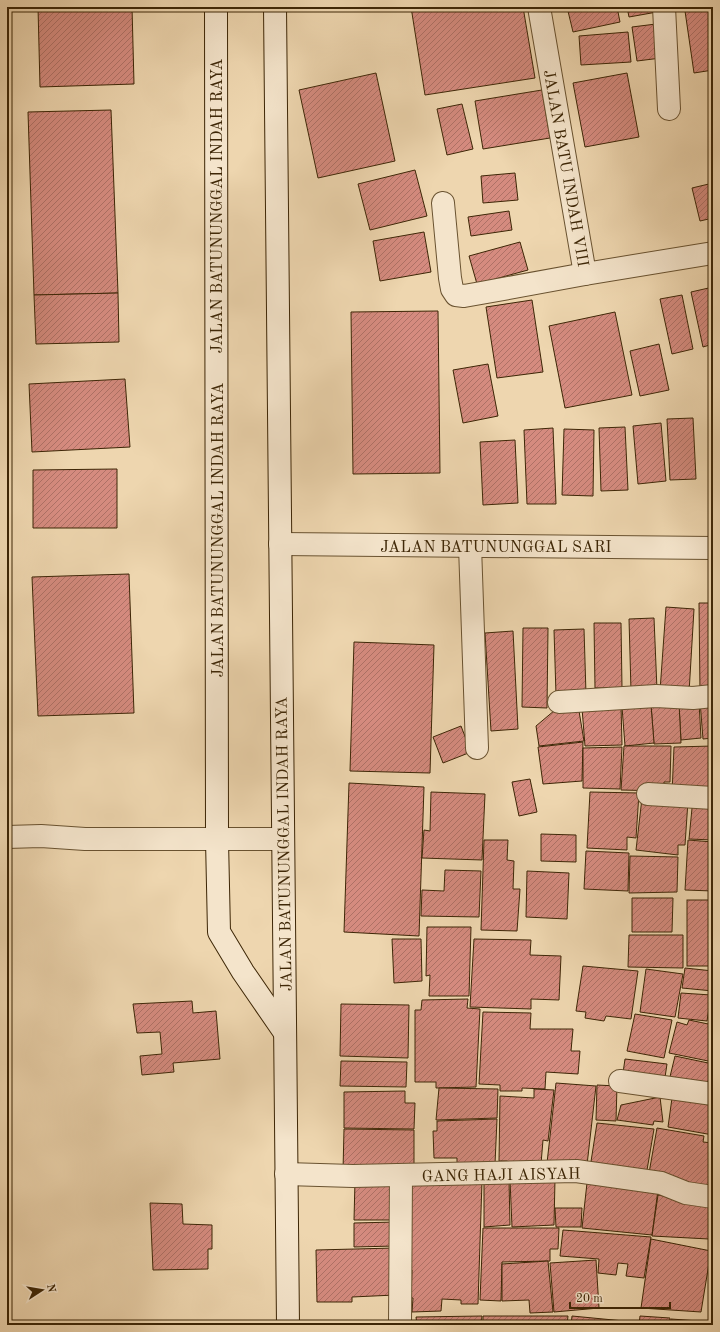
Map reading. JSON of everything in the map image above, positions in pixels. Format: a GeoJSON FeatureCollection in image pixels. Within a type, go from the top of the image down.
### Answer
{"type":"FeatureCollection","features":[{"type":"Feature","properties":{"kind":"street","name":"JALAN BATUNUNGGAL INDAH RAYA"},"geometry":{"type":"LineString","coordinates":[[216,7],[217,840],[219,932],[243,972],[284,1033]]}},
{"type":"Feature","properties":{"kind":"street","name":"JALAN BATUNUNGGAL INDAH RAYA"},"geometry":{"type":"LineString","coordinates":[[275,7],[288,1325]]}},
{"type":"Feature","properties":{"kind":"street","name":"JALAN BATU INDAH VIII"},"geometry":{"type":"LineString","coordinates":[[539,7],[585,274],[713,252]]}},
{"type":"Feature","properties":{"kind":"street"},"geometry":{"type":"LineString","coordinates":[[664,7],[669,109]]}},
{"type":"Feature","properties":{"kind":"street"},"geometry":{"type":"LineString","coordinates":[[443,203],[450,278],[452,289],[456,295],[464,296],[585,274]]}},
{"type":"Feature","properties":{"kind":"street","name":"JALAN BATUNUNGGAL SARI"},"geometry":{"type":"LineString","coordinates":[[280,544],[713,548]]}},
{"type":"Feature","properties":{"kind":"street"},"geometry":{"type":"LineString","coordinates":[[470,546],[477,748]]}},
{"type":"Feature","properties":{"kind":"street"},"geometry":{"type":"LineString","coordinates":[[559,702],[656,696],[693,698],[713,696]]}},
{"type":"Feature","properties":{"kind":"street"},"geometry":{"type":"LineString","coordinates":[[648,794],[713,798]]}},
{"type":"Feature","properties":{"kind":"street"},"geometry":{"type":"LineString","coordinates":[[7,837],[41,836],[85,839],[217,840],[283,839]]}},
{"type":"Feature","properties":{"kind":"street"},"geometry":{"type":"LineString","coordinates":[[620,1080],[713,1094]]}},
{"type":"Feature","properties":{"kind":"street","name":"GANG HAJI AISYAH"},"geometry":{"type":"LineString","coordinates":[[286,1174],[353,1176],[576,1171],[661,1182],[686,1193],[713,1197]]}},
{"type":"Feature","properties":{"kind":"street"},"geometry":{"type":"LineString","coordinates":[[400,1325],[401,1175]]}},
{"type":"Feature","properties":{"kind":"building"},"geometry":{"type":"Polygon","coordinates":[[[38,7],[132,7],[134,84],[40,87],[38,7]]]}},
{"type":"Feature","properties":{"kind":"building"},"geometry":{"type":"Polygon","coordinates":[[[411,7],[523,7],[535,78],[425,95],[411,7]]]}},
{"type":"Feature","properties":{"kind":"building"},"geometry":{"type":"Polygon","coordinates":[[[567,7],[617,7],[620,22],[573,32],[567,7]]]}},
{"type":"Feature","properties":{"kind":"building"},"geometry":{"type":"Polygon","coordinates":[[[627,7],[656,7],[657,12],[629,17],[627,7]]]}},
{"type":"Feature","properties":{"kind":"building"},"geometry":{"type":"Polygon","coordinates":[[[713,7],[713,70],[694,73],[685,11],[713,7]]]}},
{"type":"Feature","properties":{"kind":"building"},"geometry":{"type":"Polygon","coordinates":[[[656,24],[661,58],[637,61],[632,27],[656,24]]]}},
{"type":"Feature","properties":{"kind":"building"},"geometry":{"type":"Polygon","coordinates":[[[628,32],[631,62],[581,65],[579,36],[628,32]]]}},
{"type":"Feature","properties":{"kind":"building"},"geometry":{"type":"Polygon","coordinates":[[[376,73],[395,161],[318,178],[299,90],[376,73]]]}},
{"type":"Feature","properties":{"kind":"building"},"geometry":{"type":"Polygon","coordinates":[[[627,73],[639,137],[585,147],[573,83],[627,73]]]}},
{"type":"Feature","properties":{"kind":"building"},"geometry":{"type":"Polygon","coordinates":[[[542,90],[550,138],[483,149],[475,101],[542,90]]]}},
{"type":"Feature","properties":{"kind":"building"},"geometry":{"type":"Polygon","coordinates":[[[462,104],[473,149],[447,155],[437,109],[462,104]]]}},
{"type":"Feature","properties":{"kind":"building"},"geometry":{"type":"Polygon","coordinates":[[[111,110],[118,293],[34,295],[28,112],[111,110]]]}},
{"type":"Feature","properties":{"kind":"building"},"geometry":{"type":"Polygon","coordinates":[[[415,170],[427,216],[370,230],[358,184],[415,170]]]}},
{"type":"Feature","properties":{"kind":"building"},"geometry":{"type":"Polygon","coordinates":[[[515,173],[518,200],[483,203],[481,176],[515,173]]]}},
{"type":"Feature","properties":{"kind":"building"},"geometry":{"type":"Polygon","coordinates":[[[713,183],[713,218],[700,221],[692,188],[713,183]]]}},
{"type":"Feature","properties":{"kind":"building"},"geometry":{"type":"Polygon","coordinates":[[[509,211],[512,230],[471,236],[468,217],[509,211]]]}},
{"type":"Feature","properties":{"kind":"building"},"geometry":{"type":"Polygon","coordinates":[[[424,232],[431,272],[380,281],[373,241],[424,232]]]}},
{"type":"Feature","properties":{"kind":"building"},"geometry":{"type":"Polygon","coordinates":[[[520,242],[528,270],[477,284],[469,256],[520,242]]]}},
{"type":"Feature","properties":{"kind":"building"},"geometry":{"type":"Polygon","coordinates":[[[713,287],[713,344],[703,347],[691,292],[713,287]]]}},
{"type":"Feature","properties":{"kind":"building"},"geometry":{"type":"Polygon","coordinates":[[[118,293],[119,342],[36,344],[34,295],[118,293]]]}},
{"type":"Feature","properties":{"kind":"building"},"geometry":{"type":"Polygon","coordinates":[[[682,295],[693,349],[672,354],[660,299],[682,295]]]}},
{"type":"Feature","properties":{"kind":"building"},"geometry":{"type":"Polygon","coordinates":[[[532,300],[543,372],[497,378],[486,307],[532,300]]]}},
{"type":"Feature","properties":{"kind":"building"},"geometry":{"type":"Polygon","coordinates":[[[438,311],[440,473],[353,474],[351,312],[438,311]]]}},
{"type":"Feature","properties":{"kind":"building"},"geometry":{"type":"Polygon","coordinates":[[[615,312],[632,395],[565,408],[549,326],[615,312]]]}},
{"type":"Feature","properties":{"kind":"building"},"geometry":{"type":"Polygon","coordinates":[[[659,344],[669,390],[640,396],[630,351],[659,344]]]}},
{"type":"Feature","properties":{"kind":"building"},"geometry":{"type":"Polygon","coordinates":[[[488,364],[498,416],[463,423],[453,370],[488,364]]]}},
{"type":"Feature","properties":{"kind":"building"},"geometry":{"type":"Polygon","coordinates":[[[125,379],[130,447],[32,452],[29,384],[125,379]]]}},
{"type":"Feature","properties":{"kind":"building"},"geometry":{"type":"Polygon","coordinates":[[[693,418],[696,479],[670,480],[667,419],[693,418]]]}},
{"type":"Feature","properties":{"kind":"building"},"geometry":{"type":"Polygon","coordinates":[[[661,423],[666,481],[638,484],[633,426],[661,423]]]}},
{"type":"Feature","properties":{"kind":"building"},"geometry":{"type":"Polygon","coordinates":[[[625,427],[628,490],[601,491],[599,428],[625,427]]]}},
{"type":"Feature","properties":{"kind":"building"},"geometry":{"type":"Polygon","coordinates":[[[553,428],[556,504],[527,504],[524,430],[553,428]]]}},
{"type":"Feature","properties":{"kind":"building"},"geometry":{"type":"Polygon","coordinates":[[[564,429],[594,430],[593,496],[562,495],[564,429]]]}},
{"type":"Feature","properties":{"kind":"building"},"geometry":{"type":"Polygon","coordinates":[[[515,440],[518,503],[483,505],[480,442],[515,440]]]}},
{"type":"Feature","properties":{"kind":"building"},"geometry":{"type":"Polygon","coordinates":[[[117,469],[117,528],[33,528],[33,470],[117,469]]]}},
{"type":"Feature","properties":{"kind":"building"},"geometry":{"type":"Polygon","coordinates":[[[129,574],[134,713],[38,716],[32,577],[129,574]]]}},
{"type":"Feature","properties":{"kind":"building"},"geometry":{"type":"Polygon","coordinates":[[[699,603],[713,603],[713,693],[700,693],[699,603]]]}},
{"type":"Feature","properties":{"kind":"building"},"geometry":{"type":"Polygon","coordinates":[[[666,607],[694,609],[689,693],[660,691],[666,607]]]}},
{"type":"Feature","properties":{"kind":"building"},"geometry":{"type":"Polygon","coordinates":[[[654,618],[657,690],[631,691],[629,619],[654,618]]]}},
{"type":"Feature","properties":{"kind":"building"},"geometry":{"type":"Polygon","coordinates":[[[594,623],[621,623],[622,688],[595,688],[594,623]]]}},
{"type":"Feature","properties":{"kind":"building"},"geometry":{"type":"Polygon","coordinates":[[[523,628],[548,628],[547,708],[522,707],[523,628]]]}},
{"type":"Feature","properties":{"kind":"building"},"geometry":{"type":"Polygon","coordinates":[[[584,629],[586,694],[556,695],[554,630],[584,629]]]}},
{"type":"Feature","properties":{"kind":"building"},"geometry":{"type":"Polygon","coordinates":[[[513,631],[518,729],[491,731],[485,633],[513,631]]]}},
{"type":"Feature","properties":{"kind":"building"},"geometry":{"type":"Polygon","coordinates":[[[354,642],[434,645],[430,773],[350,771],[354,642]]]}},
{"type":"Feature","properties":{"kind":"building"},"geometry":{"type":"Polygon","coordinates":[[[713,700],[713,738],[703,739],[700,701],[713,700]]]}},
{"type":"Feature","properties":{"kind":"building"},"geometry":{"type":"Polygon","coordinates":[[[699,702],[701,738],[681,740],[679,704],[699,702]]]}},
{"type":"Feature","properties":{"kind":"building"},"geometry":{"type":"Polygon","coordinates":[[[679,703],[681,743],[654,744],[651,704],[679,703]]]}},
{"type":"Feature","properties":{"kind":"building"},"geometry":{"type":"Polygon","coordinates":[[[578,705],[584,741],[539,746],[536,726],[555,710],[578,705]]]}},
{"type":"Feature","properties":{"kind":"building"},"geometry":{"type":"Polygon","coordinates":[[[621,705],[622,745],[585,746],[582,708],[621,705]]]}},
{"type":"Feature","properties":{"kind":"building"},"geometry":{"type":"Polygon","coordinates":[[[651,705],[654,743],[625,746],[622,707],[651,705]]]}},
{"type":"Feature","properties":{"kind":"building"},"geometry":{"type":"Polygon","coordinates":[[[461,726],[471,752],[443,763],[433,737],[461,726]]]}},
{"type":"Feature","properties":{"kind":"building"},"geometry":{"type":"Polygon","coordinates":[[[583,742],[582,781],[543,784],[538,747],[583,742]]]}},
{"type":"Feature","properties":{"kind":"building"},"geometry":{"type":"Polygon","coordinates":[[[624,746],[671,746],[670,782],[664,782],[664,791],[621,790],[624,746]]]}},
{"type":"Feature","properties":{"kind":"building"},"geometry":{"type":"Polygon","coordinates":[[[713,746],[713,796],[672,794],[674,747],[713,746]]]}},
{"type":"Feature","properties":{"kind":"building"},"geometry":{"type":"Polygon","coordinates":[[[622,747],[620,789],[583,788],[583,748],[622,747]]]}},
{"type":"Feature","properties":{"kind":"building"},"geometry":{"type":"Polygon","coordinates":[[[530,779],[537,812],[519,816],[512,782],[530,779]]]}},
{"type":"Feature","properties":{"kind":"building"},"geometry":{"type":"Polygon","coordinates":[[[349,783],[424,787],[419,936],[344,932],[349,783]]]}},
{"type":"Feature","properties":{"kind":"building"},"geometry":{"type":"Polygon","coordinates":[[[431,792],[485,794],[482,860],[422,858],[424,830],[430,831],[431,792]]]}},
{"type":"Feature","properties":{"kind":"building"},"geometry":{"type":"Polygon","coordinates":[[[590,792],[639,793],[636,838],[627,837],[627,850],[587,848],[590,792]]]}},
{"type":"Feature","properties":{"kind":"building"},"geometry":{"type":"Polygon","coordinates":[[[642,798],[688,801],[685,845],[678,845],[678,855],[636,850],[642,798]]]}},
{"type":"Feature","properties":{"kind":"building"},"geometry":{"type":"Polygon","coordinates":[[[693,798],[713,799],[713,840],[689,839],[693,798]]]}},
{"type":"Feature","properties":{"kind":"building"},"geometry":{"type":"Polygon","coordinates":[[[541,834],[576,835],[576,862],[541,861],[541,834]]]}},
{"type":"Feature","properties":{"kind":"building"},"geometry":{"type":"Polygon","coordinates":[[[484,840],[508,840],[507,860],[514,861],[513,889],[520,889],[517,931],[481,930],[484,840]]]}},
{"type":"Feature","properties":{"kind":"building"},"geometry":{"type":"Polygon","coordinates":[[[688,840],[713,842],[713,891],[685,890],[688,840]]]}},
{"type":"Feature","properties":{"kind":"building"},"geometry":{"type":"Polygon","coordinates":[[[586,851],[629,853],[628,891],[584,889],[586,851]]]}},
{"type":"Feature","properties":{"kind":"building"},"geometry":{"type":"Polygon","coordinates":[[[630,856],[678,857],[677,892],[629,893],[630,856]]]}},
{"type":"Feature","properties":{"kind":"building"},"geometry":{"type":"Polygon","coordinates":[[[445,870],[481,871],[479,917],[421,916],[422,890],[444,891],[445,870]]]}},
{"type":"Feature","properties":{"kind":"building"},"geometry":{"type":"Polygon","coordinates":[[[527,871],[569,873],[567,919],[526,917],[527,871]]]}},
{"type":"Feature","properties":{"kind":"building"},"geometry":{"type":"Polygon","coordinates":[[[632,898],[673,898],[672,932],[632,932],[632,898]]]}},
{"type":"Feature","properties":{"kind":"building"},"geometry":{"type":"Polygon","coordinates":[[[687,900],[713,900],[713,966],[687,966],[687,900]]]}},
{"type":"Feature","properties":{"kind":"building"},"geometry":{"type":"Polygon","coordinates":[[[427,927],[471,927],[469,996],[429,996],[430,975],[426,976],[427,927]]]}},
{"type":"Feature","properties":{"kind":"building"},"geometry":{"type":"Polygon","coordinates":[[[629,935],[683,935],[683,968],[628,967],[629,935]]]}},
{"type":"Feature","properties":{"kind":"building"},"geometry":{"type":"Polygon","coordinates":[[[392,939],[421,939],[422,981],[394,983],[392,939]]]}},
{"type":"Feature","properties":{"kind":"building"},"geometry":{"type":"Polygon","coordinates":[[[474,939],[531,940],[530,955],[561,956],[559,1000],[531,999],[531,1009],[470,1007],[474,939]]]}},
{"type":"Feature","properties":{"kind":"building"},"geometry":{"type":"Polygon","coordinates":[[[583,966],[638,971],[631,1019],[606,1016],[604,1021],[585,1018],[586,1012],[576,1011],[583,966]]]}},
{"type":"Feature","properties":{"kind":"building"},"geometry":{"type":"Polygon","coordinates":[[[685,968],[713,971],[713,991],[682,988],[685,968]]]}},
{"type":"Feature","properties":{"kind":"building"},"geometry":{"type":"Polygon","coordinates":[[[646,969],[683,974],[675,1017],[640,1012],[646,969]]]}},
{"type":"Feature","properties":{"kind":"building"},"geometry":{"type":"Polygon","coordinates":[[[681,993],[711,995],[707,1021],[678,1018],[681,993]]]}},
{"type":"Feature","properties":{"kind":"building"},"geometry":{"type":"Polygon","coordinates":[[[468,999],[467,1008],[480,1009],[476,1087],[436,1088],[436,1082],[415,1082],[415,1010],[421,1010],[422,1000],[468,999]]]}},
{"type":"Feature","properties":{"kind":"building"},"geometry":{"type":"Polygon","coordinates":[[[192,1001],[193,1013],[216,1011],[220,1059],[173,1063],[174,1072],[142,1075],[140,1056],[162,1054],[160,1032],[137,1033],[133,1004],[192,1001]]]}},
{"type":"Feature","properties":{"kind":"building"},"geometry":{"type":"Polygon","coordinates":[[[341,1004],[409,1005],[408,1058],[340,1056],[341,1004]]]}},
{"type":"Feature","properties":{"kind":"building"},"geometry":{"type":"Polygon","coordinates":[[[483,1012],[531,1013],[530,1029],[573,1029],[571,1051],[580,1051],[578,1074],[546,1072],[545,1089],[522,1088],[522,1091],[500,1091],[500,1085],[479,1084],[483,1012]]]}},
{"type":"Feature","properties":{"kind":"building"},"geometry":{"type":"Polygon","coordinates":[[[635,1014],[672,1020],[664,1058],[627,1051],[635,1014]]]}},
{"type":"Feature","properties":{"kind":"building"},"geometry":{"type":"Polygon","coordinates":[[[689,1020],[713,1025],[713,1062],[669,1053],[677,1022],[687,1025],[689,1020]]]}},
{"type":"Feature","properties":{"kind":"building"},"geometry":{"type":"Polygon","coordinates":[[[675,1056],[713,1064],[713,1085],[668,1085],[675,1056]]]}},
{"type":"Feature","properties":{"kind":"building"},"geometry":{"type":"Polygon","coordinates":[[[625,1059],[667,1064],[664,1084],[622,1080],[625,1059]]]}},
{"type":"Feature","properties":{"kind":"building"},"geometry":{"type":"Polygon","coordinates":[[[341,1061],[407,1062],[406,1087],[340,1086],[341,1061]]]}},
{"type":"Feature","properties":{"kind":"building"},"geometry":{"type":"Polygon","coordinates":[[[556,1083],[596,1086],[587,1165],[547,1163],[556,1083]]]}},
{"type":"Feature","properties":{"kind":"building"},"geometry":{"type":"Polygon","coordinates":[[[597,1085],[617,1086],[616,1121],[596,1120],[597,1085]]]}},
{"type":"Feature","properties":{"kind":"building"},"geometry":{"type":"Polygon","coordinates":[[[439,1088],[498,1089],[497,1118],[436,1120],[439,1088]]]}},
{"type":"Feature","properties":{"kind":"building"},"geometry":{"type":"Polygon","coordinates":[[[534,1089],[554,1090],[548,1141],[543,1140],[541,1164],[507,1164],[507,1161],[499,1161],[500,1096],[534,1098],[534,1089]]]}},
{"type":"Feature","properties":{"kind":"building"},"geometry":{"type":"Polygon","coordinates":[[[405,1091],[405,1103],[415,1103],[414,1129],[344,1128],[344,1092],[405,1091]]]}},
{"type":"Feature","properties":{"kind":"building"},"geometry":{"type":"Polygon","coordinates":[[[660,1097],[663,1122],[654,1121],[653,1125],[617,1120],[621,1105],[660,1097]]]}},
{"type":"Feature","properties":{"kind":"building"},"geometry":{"type":"Polygon","coordinates":[[[672,1098],[713,1104],[713,1135],[668,1127],[672,1098]]]}},
{"type":"Feature","properties":{"kind":"building"},"geometry":{"type":"Polygon","coordinates":[[[497,1119],[495,1164],[457,1163],[457,1158],[434,1158],[433,1131],[437,1131],[437,1121],[497,1119]]]}},
{"type":"Feature","properties":{"kind":"building"},"geometry":{"type":"Polygon","coordinates":[[[597,1123],[654,1129],[647,1170],[590,1168],[597,1123]]]}},
{"type":"Feature","properties":{"kind":"building"},"geometry":{"type":"Polygon","coordinates":[[[657,1128],[704,1136],[703,1142],[713,1143],[712,1189],[649,1173],[657,1128]]]}},
{"type":"Feature","properties":{"kind":"building"},"geometry":{"type":"Polygon","coordinates":[[[344,1129],[414,1130],[414,1166],[343,1171],[344,1129]]]}},
{"type":"Feature","properties":{"kind":"building"},"geometry":{"type":"Polygon","coordinates":[[[555,1179],[554,1225],[512,1227],[510,1180],[555,1179]]]}},
{"type":"Feature","properties":{"kind":"building"},"geometry":{"type":"Polygon","coordinates":[[[396,1180],[395,1220],[354,1220],[355,1181],[396,1180]]]}},
{"type":"Feature","properties":{"kind":"building"},"geometry":{"type":"Polygon","coordinates":[[[484,1180],[509,1180],[510,1225],[484,1227],[484,1180]]]}},
{"type":"Feature","properties":{"kind":"building"},"geometry":{"type":"Polygon","coordinates":[[[482,1181],[478,1304],[461,1304],[461,1300],[442,1299],[441,1311],[412,1312],[412,1270],[402,1270],[404,1182],[482,1181]]]}},
{"type":"Feature","properties":{"kind":"building"},"geometry":{"type":"Polygon","coordinates":[[[587,1183],[658,1190],[652,1235],[582,1228],[587,1183]]]}},
{"type":"Feature","properties":{"kind":"building"},"geometry":{"type":"Polygon","coordinates":[[[658,1195],[713,1204],[709,1239],[652,1236],[658,1195]]]}},
{"type":"Feature","properties":{"kind":"building"},"geometry":{"type":"Polygon","coordinates":[[[150,1203],[182,1204],[183,1224],[212,1225],[212,1249],[208,1249],[208,1269],[153,1270],[150,1203]]]}},
{"type":"Feature","properties":{"kind":"building"},"geometry":{"type":"Polygon","coordinates":[[[555,1208],[582,1208],[581,1227],[556,1227],[555,1208]]]}},
{"type":"Feature","properties":{"kind":"building"},"geometry":{"type":"Polygon","coordinates":[[[396,1222],[395,1246],[354,1247],[354,1223],[396,1222]]]}},
{"type":"Feature","properties":{"kind":"building"},"geometry":{"type":"Polygon","coordinates":[[[483,1228],[559,1228],[558,1249],[550,1249],[550,1261],[502,1262],[501,1301],[480,1300],[483,1228]]]}},
{"type":"Feature","properties":{"kind":"building"},"geometry":{"type":"Polygon","coordinates":[[[563,1230],[651,1237],[644,1278],[626,1276],[628,1264],[618,1263],[616,1275],[598,1273],[599,1259],[560,1256],[563,1230]]]}},
{"type":"Feature","properties":{"kind":"building"},"geometry":{"type":"Polygon","coordinates":[[[651,1239],[711,1251],[701,1312],[641,1308],[651,1239]]]}},
{"type":"Feature","properties":{"kind":"building"},"geometry":{"type":"Polygon","coordinates":[[[394,1248],[395,1295],[352,1297],[352,1302],[317,1302],[316,1250],[394,1248]]]}},
{"type":"Feature","properties":{"kind":"building"},"geometry":{"type":"Polygon","coordinates":[[[596,1260],[599,1308],[554,1312],[550,1263],[596,1260]]]}},
{"type":"Feature","properties":{"kind":"building"},"geometry":{"type":"Polygon","coordinates":[[[548,1261],[553,1312],[530,1313],[529,1300],[502,1301],[502,1264],[548,1261]]]}},
{"type":"Feature","properties":{"kind":"building"},"geometry":{"type":"Polygon","coordinates":[[[482,1316],[481,1325],[417,1325],[416,1317],[482,1316]]]}},
{"type":"Feature","properties":{"kind":"building"},"geometry":{"type":"Polygon","coordinates":[[[483,1316],[568,1316],[567,1325],[483,1325],[483,1316]]]}},
{"type":"Feature","properties":{"kind":"building"},"geometry":{"type":"Polygon","coordinates":[[[572,1316],[624,1321],[624,1325],[571,1325],[572,1316]]]}},
{"type":"Feature","properties":{"kind":"building"},"geometry":{"type":"Polygon","coordinates":[[[640,1316],[670,1318],[669,1325],[639,1325],[640,1316]]]}},
{"type":"Feature","properties":{"kind":"building"},"geometry":{"type":"Polygon","coordinates":[[[671,1319],[699,1321],[699,1325],[670,1325],[671,1319]]]}}]}
